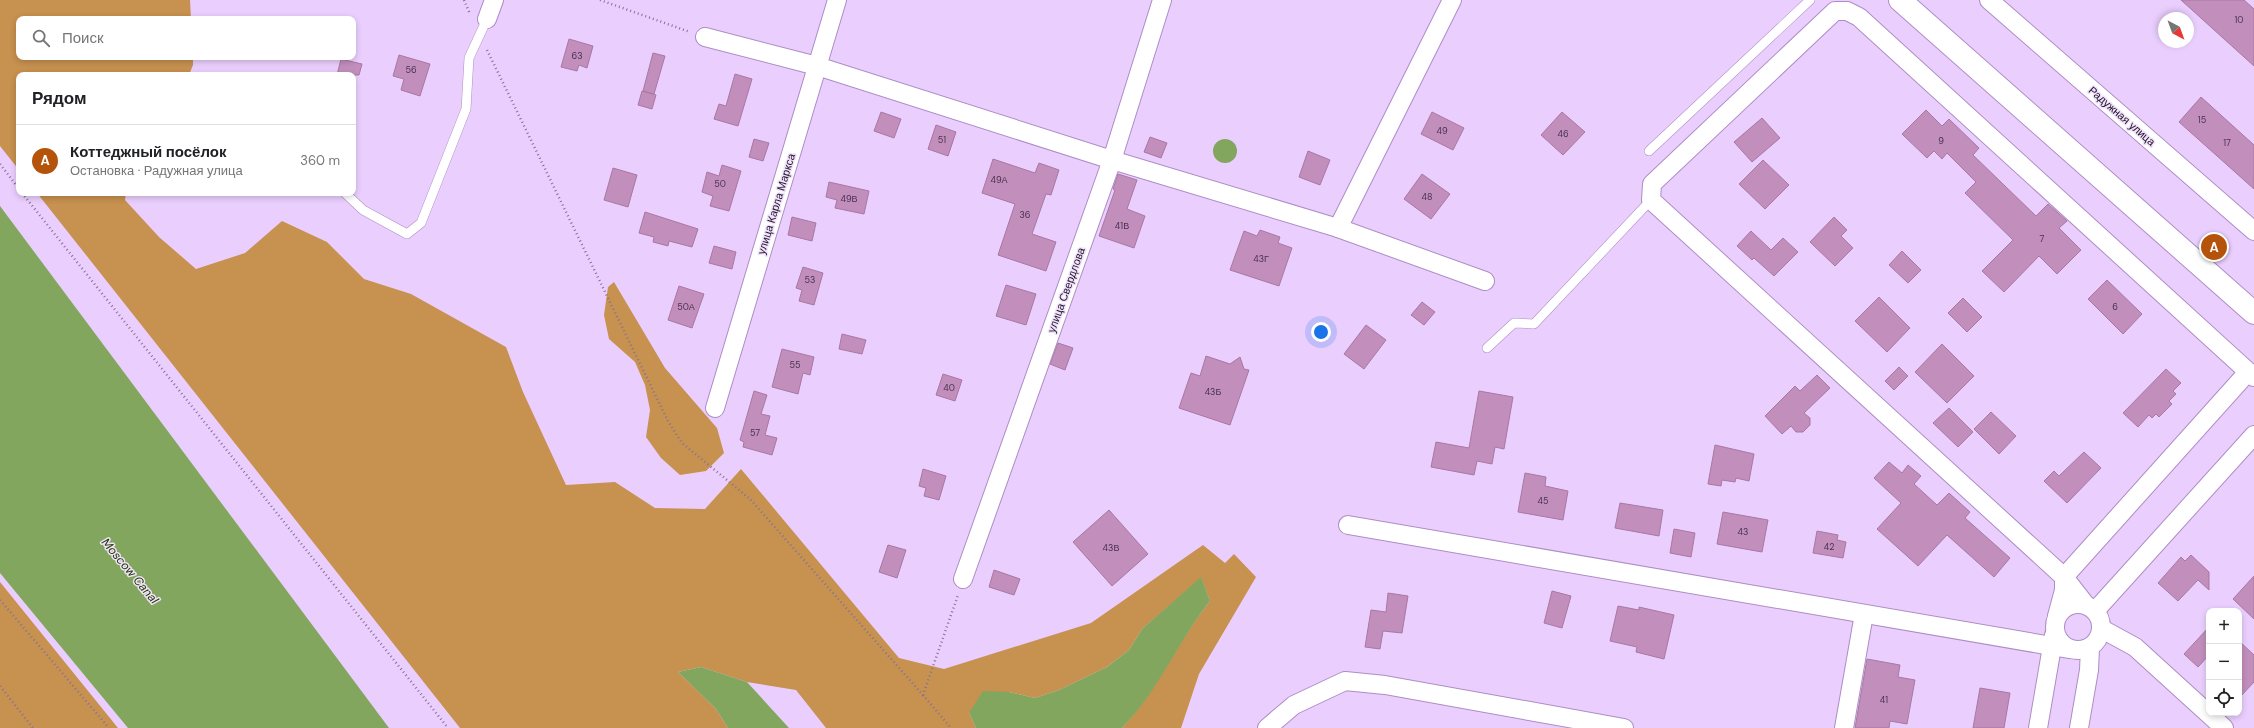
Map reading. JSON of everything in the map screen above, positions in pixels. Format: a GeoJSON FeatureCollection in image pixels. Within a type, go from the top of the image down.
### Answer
{"type":"FeatureCollection","features":[{"type":"Feature","properties":{"kind":"main road"},"geometry":{"type":"LineString","coordinates":[[1901,0],[1926,24],[2254,313]]}},
{"type":"Feature","properties":{"kind":"street"},"geometry":{"type":"LineString","coordinates":[[487,19],[494,0]]}},
{"type":"Feature","properties":{"kind":"street","name":"улица Карла Маркса"},"geometry":{"type":"LineString","coordinates":[[715,408],[837,0]]}},
{"type":"Feature","properties":{"kind":"street","name":"улица Свердлова"},"geometry":{"type":"LineString","coordinates":[[963,579],[1112,160],[1162,0]]}},
{"type":"Feature","properties":{"kind":"street"},"geometry":{"type":"LineString","coordinates":[[1338,228],[1452,0]]}},
{"type":"Feature","properties":{"kind":"street","name":"Радужная улица"},"geometry":{"type":"LineString","coordinates":[[1989,0],[2254,231]]}},
{"type":"Feature","properties":{"kind":"street"},"geometry":{"type":"LineString","coordinates":[[2038,728],[2055,631],[2064,590],[2064,577],[2251,375],[1859,17],[1847,11],[1835,11],[1652,184],[1650,200],[2064,577],[2102,622],[2102,629],[2096,643],[2090,648],[2076,651],[2063,645],[2055,631]]}},
{"type":"Feature","properties":{"kind":"street"},"geometry":{"type":"LineString","coordinates":[[705,37],[817,66],[1112,160],[1338,228],[1486,282]]}},
{"type":"Feature","properties":{"kind":"street"},"geometry":{"type":"LineString","coordinates":[[2090,608],[2254,435]]}},
{"type":"Feature","properties":{"kind":"street"},"geometry":{"type":"LineString","coordinates":[[1348,525],[1864,614],[2055,631]]}},
{"type":"Feature","properties":{"kind":"street"},"geometry":{"type":"LineString","coordinates":[[2055,631],[2069,605],[2090,608]]}},
{"type":"Feature","properties":{"kind":"street"},"geometry":{"type":"LineString","coordinates":[[1844,728],[1864,614]]}},
{"type":"Feature","properties":{"kind":"street"},"geometry":{"type":"LineString","coordinates":[[2102,629],[2135,648],[2224,728]]}},
{"type":"Feature","properties":{"kind":"street"},"geometry":{"type":"LineString","coordinates":[[2079,728],[2089,670],[2090,648]]}},
{"type":"Feature","properties":{"kind":"street"},"geometry":{"type":"LineString","coordinates":[[1267,728],[1294,705],[1345,681],[1385,685],[1624,728]]}},
{"type":"Feature","properties":{"kind":"lane"},"geometry":{"type":"LineString","coordinates":[[1649,151],[1810,0]]}},
{"type":"Feature","properties":{"kind":"lane"},"geometry":{"type":"LineString","coordinates":[[348,196],[363,210],[407,234],[421,223],[466,109],[469,58],[487,19]]}},
{"type":"Feature","properties":{"kind":"lane"},"geometry":{"type":"LineString","coordinates":[[1487,348],[1514,323],[1534,324],[1650,200]]}},
{"type":"Feature","properties":{"kind":"path"},"geometry":{"type":"LineString","coordinates":[[600,0],[705,37]]}},
{"type":"Feature","properties":{"kind":"path"},"geometry":{"type":"LineString","coordinates":[[0,164],[16,185]]}},
{"type":"Feature","properties":{"kind":"path"},"geometry":{"type":"LineString","coordinates":[[24,196],[448,728]]}},
{"type":"Feature","properties":{"kind":"path"},"geometry":{"type":"LineString","coordinates":[[0,600],[109,728]]}},
{"type":"Feature","properties":{"kind":"path"},"geometry":{"type":"LineString","coordinates":[[0,686],[32,728]]}},
{"type":"Feature","properties":{"kind":"path"},"geometry":{"type":"LineString","coordinates":[[923,695],[952,728]]}},
{"type":"Feature","properties":{"kind":"shaded area"},"geometry":{"type":"Polygon","coordinates":[[[0,0],[190,0],[191,16],[16,16],[16,60],[193,60],[193,65],[190,72],[16,72],[16,166],[0,146],[0,0]]]}},
{"type":"Feature","properties":{"kind":"shaded area"},"geometry":{"type":"Polygon","coordinates":[[[39,196],[126,196],[125,200],[159,237],[196,269],[245,253],[282,221],[327,242],[364,279],[411,294],[506,347],[523,392],[566,485],[615,482],[655,508],[705,509],[741,469],[899,658],[944,669],[1091,623],[1203,545],[1225,563],[1234,554],[1256,577],[1199,674],[1181,728],[1122,728],[1146,698],[1187,633],[1210,601],[1201,578],[1142,629],[1129,650],[1107,667],[1059,690],[1035,698],[1009,692],[969,713],[976,728],[826,728],[796,690],[747,682],[701,667],[678,672],[716,709],[728,728],[460,728],[39,196]]]}},
{"type":"Feature","properties":{"kind":"shaded area"},"geometry":{"type":"Polygon","coordinates":[[[614,282],[665,368],[717,428],[724,453],[706,471],[680,475],[661,458],[646,437],[650,410],[645,385],[635,362],[609,339],[604,315],[608,287],[614,282]]]}},
{"type":"Feature","properties":{"kind":"shaded area"},"geometry":{"type":"Polygon","coordinates":[[[0,582],[118,728],[0,728],[0,582]]]}},
{"type":"Feature","properties":{"kind":"water"},"geometry":{"type":"Polygon","coordinates":[[[1225,139],[1233,143],[1237,151],[1233,159],[1225,163],[1217,159],[1213,151],[1217,143],[1225,139]]]}},
{"type":"Feature","properties":{"kind":"water","name":"Moscow Canal"},"geometry":{"type":"Polygon","coordinates":[[[0,206],[389,728],[128,728],[0,573],[0,206]]]}},
{"type":"Feature","properties":{"kind":"water"},"geometry":{"type":"Polygon","coordinates":[[[1201,577],[1210,601],[1146,699],[1122,728],[976,728],[969,713],[983,691],[1009,692],[1035,698],[1059,690],[1107,667],[1129,650],[1142,629],[1201,577]]]}},
{"type":"Feature","properties":{"kind":"water"},"geometry":{"type":"Polygon","coordinates":[[[701,667],[747,682],[789,728],[728,728],[716,709],[678,672],[701,667]]]}},
{"type":"Feature","properties":{"kind":"building"},"geometry":{"type":"Polygon","coordinates":[[[2181,0],[2244,0],[2254,9],[2254,66],[2181,0]]]}},
{"type":"Feature","properties":{"kind":"building"},"geometry":{"type":"Polygon","coordinates":[[[569,39],[593,46],[587,68],[579,65],[577,71],[561,67],[569,39]]]}},
{"type":"Feature","properties":{"kind":"building"},"geometry":{"type":"Polygon","coordinates":[[[653,53],[665,56],[654,94],[643,91],[653,53]]]}},
{"type":"Feature","properties":{"kind":"building"},"geometry":{"type":"Polygon","coordinates":[[[399,55],[430,64],[420,96],[401,90],[404,79],[393,76],[399,55]]]}},
{"type":"Feature","properties":{"kind":"building"},"geometry":{"type":"Polygon","coordinates":[[[341,60],[362,64],[359,75],[356,75],[356,72],[338,72],[341,60]]]}},
{"type":"Feature","properties":{"kind":"building"},"geometry":{"type":"Polygon","coordinates":[[[735,74],[752,79],[738,126],[714,119],[719,104],[726,106],[735,74]]]}},
{"type":"Feature","properties":{"kind":"building"},"geometry":{"type":"Polygon","coordinates":[[[642,91],[656,95],[652,109],[638,105],[642,91]]]}},
{"type":"Feature","properties":{"kind":"building"},"geometry":{"type":"Polygon","coordinates":[[[2201,97],[2254,145],[2254,189],[2179,122],[2201,97]]]}},
{"type":"Feature","properties":{"kind":"building"},"geometry":{"type":"Polygon","coordinates":[[[1926,110],[1942,126],[1949,119],[1979,148],[1973,155],[2036,216],[2048,204],[2067,221],[2059,228],[2081,250],[2057,274],[2039,256],[2004,292],[1982,271],[2013,240],[1965,193],[1976,182],[1947,153],[1942,159],[1934,151],[1927,158],[1902,134],[1926,110]]]}},
{"type":"Feature","properties":{"kind":"building"},"geometry":{"type":"Polygon","coordinates":[[[881,112],[901,119],[894,138],[874,131],[881,112]]]}},
{"type":"Feature","properties":{"kind":"building"},"geometry":{"type":"Polygon","coordinates":[[[1432,112],[1464,128],[1453,150],[1421,134],[1432,112]]]}},
{"type":"Feature","properties":{"kind":"building"},"geometry":{"type":"Polygon","coordinates":[[[1562,112],[1585,132],[1563,155],[1541,135],[1562,112]]]}},
{"type":"Feature","properties":{"kind":"building"},"geometry":{"type":"Polygon","coordinates":[[[1762,118],[1780,138],[1752,162],[1734,142],[1762,118]]]}},
{"type":"Feature","properties":{"kind":"building"},"geometry":{"type":"Polygon","coordinates":[[[936,125],[956,132],[948,156],[928,149],[936,125]]]}},
{"type":"Feature","properties":{"kind":"building"},"geometry":{"type":"Polygon","coordinates":[[[1150,137],[1167,143],[1161,158],[1144,152],[1150,137]]]}},
{"type":"Feature","properties":{"kind":"building"},"geometry":{"type":"Polygon","coordinates":[[[754,139],[769,143],[763,161],[749,157],[754,139]]]}},
{"type":"Feature","properties":{"kind":"building"},"geometry":{"type":"Polygon","coordinates":[[[1308,151],[1330,160],[1320,185],[1299,177],[1308,151]]]}},
{"type":"Feature","properties":{"kind":"building"},"geometry":{"type":"Polygon","coordinates":[[[993,159],[1035,173],[1039,163],[1059,170],[1051,195],[1046,194],[1032,234],[1056,242],[1046,271],[998,255],[1015,204],[982,193],[993,159]]]}},
{"type":"Feature","properties":{"kind":"building"},"geometry":{"type":"Polygon","coordinates":[[[1763,160],[1789,185],[1765,209],[1739,184],[1763,160]]]}},
{"type":"Feature","properties":{"kind":"building"},"geometry":{"type":"Polygon","coordinates":[[[722,165],[741,171],[729,211],[710,206],[713,196],[702,192],[707,172],[719,176],[722,165]]]}},
{"type":"Feature","properties":{"kind":"building"},"geometry":{"type":"Polygon","coordinates":[[[613,168],[637,175],[628,207],[604,200],[613,168]]]}},
{"type":"Feature","properties":{"kind":"building"},"geometry":{"type":"Polygon","coordinates":[[[1118,174],[1137,180],[1127,209],[1145,216],[1134,248],[1099,236],[1115,190],[1113,189],[1118,174]]]}},
{"type":"Feature","properties":{"kind":"building"},"geometry":{"type":"Polygon","coordinates":[[[1422,174],[1450,194],[1431,219],[1404,199],[1422,174]]]}},
{"type":"Feature","properties":{"kind":"building"},"geometry":{"type":"Polygon","coordinates":[[[829,182],[869,191],[864,214],[835,208],[837,200],[826,197],[829,182]]]}},
{"type":"Feature","properties":{"kind":"building"},"geometry":{"type":"Polygon","coordinates":[[[645,212],[698,229],[692,247],[669,241],[668,246],[653,242],[654,237],[639,233],[645,212]]]}},
{"type":"Feature","properties":{"kind":"building"},"geometry":{"type":"Polygon","coordinates":[[[792,217],[816,223],[812,241],[788,235],[792,217]]]}},
{"type":"Feature","properties":{"kind":"building"},"geometry":{"type":"Polygon","coordinates":[[[1834,217],[1847,230],[1841,236],[1853,248],[1835,266],[1810,242],[1834,217]]]}},
{"type":"Feature","properties":{"kind":"building"},"geometry":{"type":"Polygon","coordinates":[[[1260,230],[1280,237],[1278,243],[1292,248],[1279,286],[1230,270],[1244,231],[1257,236],[1260,230]]]}},
{"type":"Feature","properties":{"kind":"building"},"geometry":{"type":"Polygon","coordinates":[[[1751,231],[1771,250],[1783,238],[1798,252],[1774,276],[1754,258],[1752,260],[1737,246],[1751,231]]]}},
{"type":"Feature","properties":{"kind":"building"},"geometry":{"type":"Polygon","coordinates":[[[714,246],[736,252],[732,269],[709,263],[714,246]]]}},
{"type":"Feature","properties":{"kind":"building"},"geometry":{"type":"Polygon","coordinates":[[[1902,251],[1921,270],[1908,283],[1889,265],[1902,251]]]}},
{"type":"Feature","properties":{"kind":"building"},"geometry":{"type":"Polygon","coordinates":[[[803,267],[823,273],[814,305],[799,301],[802,290],[796,288],[803,267]]]}},
{"type":"Feature","properties":{"kind":"building"},"geometry":{"type":"Polygon","coordinates":[[[2107,280],[2142,314],[2123,334],[2088,299],[2107,280]]]}},
{"type":"Feature","properties":{"kind":"building"},"geometry":{"type":"Polygon","coordinates":[[[1006,285],[1036,294],[1026,325],[996,316],[1006,285]]]}},
{"type":"Feature","properties":{"kind":"building"},"geometry":{"type":"Polygon","coordinates":[[[679,286],[704,294],[692,328],[668,320],[679,286]]]}},
{"type":"Feature","properties":{"kind":"building"},"geometry":{"type":"Polygon","coordinates":[[[1879,297],[1910,328],[1887,352],[1855,321],[1879,297]]]}},
{"type":"Feature","properties":{"kind":"building"},"geometry":{"type":"Polygon","coordinates":[[[1963,298],[1982,317],[1967,332],[1948,313],[1963,298]]]}},
{"type":"Feature","properties":{"kind":"building"},"geometry":{"type":"Polygon","coordinates":[[[1422,302],[1435,312],[1424,325],[1411,315],[1422,302]]]}},
{"type":"Feature","properties":{"kind":"building"},"geometry":{"type":"Polygon","coordinates":[[[1366,325],[1386,340],[1364,369],[1344,354],[1366,325]]]}},
{"type":"Feature","properties":{"kind":"building"},"geometry":{"type":"Polygon","coordinates":[[[842,334],[866,340],[862,354],[839,349],[842,334]]]}},
{"type":"Feature","properties":{"kind":"building"},"geometry":{"type":"Polygon","coordinates":[[[1058,343],[1073,348],[1065,370],[1050,364],[1058,343]]]}},
{"type":"Feature","properties":{"kind":"building"},"geometry":{"type":"Polygon","coordinates":[[[1942,344],[1974,376],[1947,403],[1915,372],[1942,344]]]}},
{"type":"Feature","properties":{"kind":"building"},"geometry":{"type":"Polygon","coordinates":[[[782,349],[814,357],[810,375],[803,373],[798,394],[772,387],[782,349]]]}},
{"type":"Feature","properties":{"kind":"building"},"geometry":{"type":"Polygon","coordinates":[[[1206,356],[1230,364],[1240,357],[1244,369],[1249,370],[1230,425],[1179,408],[1191,373],[1200,376],[1206,356]]]}},
{"type":"Feature","properties":{"kind":"building"},"geometry":{"type":"Polygon","coordinates":[[[1899,367],[1908,376],[1894,390],[1885,381],[1899,367]]]}},
{"type":"Feature","properties":{"kind":"building"},"geometry":{"type":"Polygon","coordinates":[[[2166,369],[2181,383],[2173,391],[2176,394],[2169,401],[2172,404],[2159,417],[2156,414],[2152,418],[2149,415],[2138,427],[2123,413],[2166,369]]]}},
{"type":"Feature","properties":{"kind":"building"},"geometry":{"type":"Polygon","coordinates":[[[943,374],[962,380],[955,401],[936,395],[943,374]]]}},
{"type":"Feature","properties":{"kind":"building"},"geometry":{"type":"Polygon","coordinates":[[[1817,375],[1830,388],[1804,413],[1810,418],[1810,425],[1803,432],[1796,432],[1791,426],[1782,434],[1765,416],[1795,386],[1800,391],[1817,375]]]}},
{"type":"Feature","properties":{"kind":"building"},"geometry":{"type":"Polygon","coordinates":[[[754,391],[767,395],[761,414],[770,416],[765,435],[777,438],[772,455],[743,447],[744,442],[740,440],[754,391]]]}},
{"type":"Feature","properties":{"kind":"building"},"geometry":{"type":"Polygon","coordinates":[[[1479,391],[1513,397],[1504,449],[1495,447],[1492,464],[1477,461],[1474,475],[1431,467],[1436,442],[1469,448],[1479,391]]]}},
{"type":"Feature","properties":{"kind":"building"},"geometry":{"type":"Polygon","coordinates":[[[1949,408],[1973,432],[1958,447],[1933,423],[1949,408]]]}},
{"type":"Feature","properties":{"kind":"building"},"geometry":{"type":"Polygon","coordinates":[[[1991,412],[2016,436],[1999,454],[1974,429],[1991,412]]]}},
{"type":"Feature","properties":{"kind":"building"},"geometry":{"type":"Polygon","coordinates":[[[1715,445],[1754,454],[1749,481],[1736,478],[1735,482],[1722,480],[1721,486],[1708,484],[1715,445]]]}},
{"type":"Feature","properties":{"kind":"building"},"geometry":{"type":"Polygon","coordinates":[[[2084,452],[2101,468],[2067,503],[2044,481],[2054,471],[2059,476],[2084,452]]]}},
{"type":"Feature","properties":{"kind":"building"},"geometry":{"type":"Polygon","coordinates":[[[1889,462],[1902,473],[1908,465],[1921,476],[1914,484],[1937,505],[1949,493],[1970,512],[1965,518],[2010,558],[1994,577],[1947,535],[1918,566],[1877,529],[1901,503],[1874,478],[1889,462]]]}},
{"type":"Feature","properties":{"kind":"building"},"geometry":{"type":"Polygon","coordinates":[[[923,469],[946,476],[939,500],[924,496],[926,488],[919,486],[923,469]]]}},
{"type":"Feature","properties":{"kind":"building"},"geometry":{"type":"Polygon","coordinates":[[[1525,473],[1546,477],[1545,486],[1568,491],[1563,520],[1518,512],[1525,473]]]}},
{"type":"Feature","properties":{"kind":"building"},"geometry":{"type":"Polygon","coordinates":[[[1620,503],[1663,510],[1659,536],[1615,528],[1620,503]]]}},
{"type":"Feature","properties":{"kind":"building"},"geometry":{"type":"Polygon","coordinates":[[[1109,510],[1148,554],[1112,586],[1073,542],[1109,510]]]}},
{"type":"Feature","properties":{"kind":"building"},"geometry":{"type":"Polygon","coordinates":[[[1723,512],[1768,520],[1762,552],[1717,544],[1723,512]]]}},
{"type":"Feature","properties":{"kind":"building"},"geometry":{"type":"Polygon","coordinates":[[[1674,529],[1695,533],[1691,557],[1670,553],[1674,529]]]}},
{"type":"Feature","properties":{"kind":"building"},"geometry":{"type":"Polygon","coordinates":[[[1817,531],[1838,535],[1837,540],[1846,542],[1843,558],[1813,553],[1817,531]]]}},
{"type":"Feature","properties":{"kind":"building"},"geometry":{"type":"Polygon","coordinates":[[[888,545],[906,550],[897,578],[879,572],[888,545]]]}},
{"type":"Feature","properties":{"kind":"building"},"geometry":{"type":"Polygon","coordinates":[[[2191,555],[2209,572],[2209,590],[2198,580],[2178,601],[2158,583],[2181,557],[2185,561],[2191,555]]]}},
{"type":"Feature","properties":{"kind":"building"},"geometry":{"type":"Polygon","coordinates":[[[994,570],[1020,579],[1014,595],[989,587],[994,570]]]}},
{"type":"Feature","properties":{"kind":"building"},"geometry":{"type":"Polygon","coordinates":[[[2254,576],[2254,619],[2233,599],[2254,576]]]}},
{"type":"Feature","properties":{"kind":"building"},"geometry":{"type":"Polygon","coordinates":[[[1552,591],[1571,596],[1562,628],[1544,623],[1552,591]]]}},
{"type":"Feature","properties":{"kind":"building"},"geometry":{"type":"Polygon","coordinates":[[[1388,593],[1408,596],[1402,633],[1383,631],[1380,649],[1365,647],[1371,610],[1386,612],[1388,593]]]}},
{"type":"Feature","properties":{"kind":"building"},"geometry":{"type":"Polygon","coordinates":[[[1618,606],[1639,610],[1639,607],[1674,615],[1664,659],[1636,652],[1637,647],[1610,641],[1618,606]]]}},
{"type":"Feature","properties":{"kind":"building"},"geometry":{"type":"Polygon","coordinates":[[[2206,630],[2206,658],[2198,667],[2184,654],[2206,630]]]}},
{"type":"Feature","properties":{"kind":"building"},"geometry":{"type":"Polygon","coordinates":[[[2242,644],[2254,655],[2254,682],[2242,695],[2242,644]]]}},
{"type":"Feature","properties":{"kind":"building"},"geometry":{"type":"Polygon","coordinates":[[[1867,659],[1900,665],[1898,677],[1915,680],[1907,724],[1890,721],[1889,728],[1855,728],[1867,659]]]}},
{"type":"Feature","properties":{"kind":"building"},"geometry":{"type":"Polygon","coordinates":[[[1980,688],[2010,693],[2004,728],[1973,728],[1980,688]]]}},
{"type":"Feature","properties":{"kind":"place","name":"Коттеджный посёлок"},"geometry":{"type":"Point","coordinates":[2214,247]}}]}
